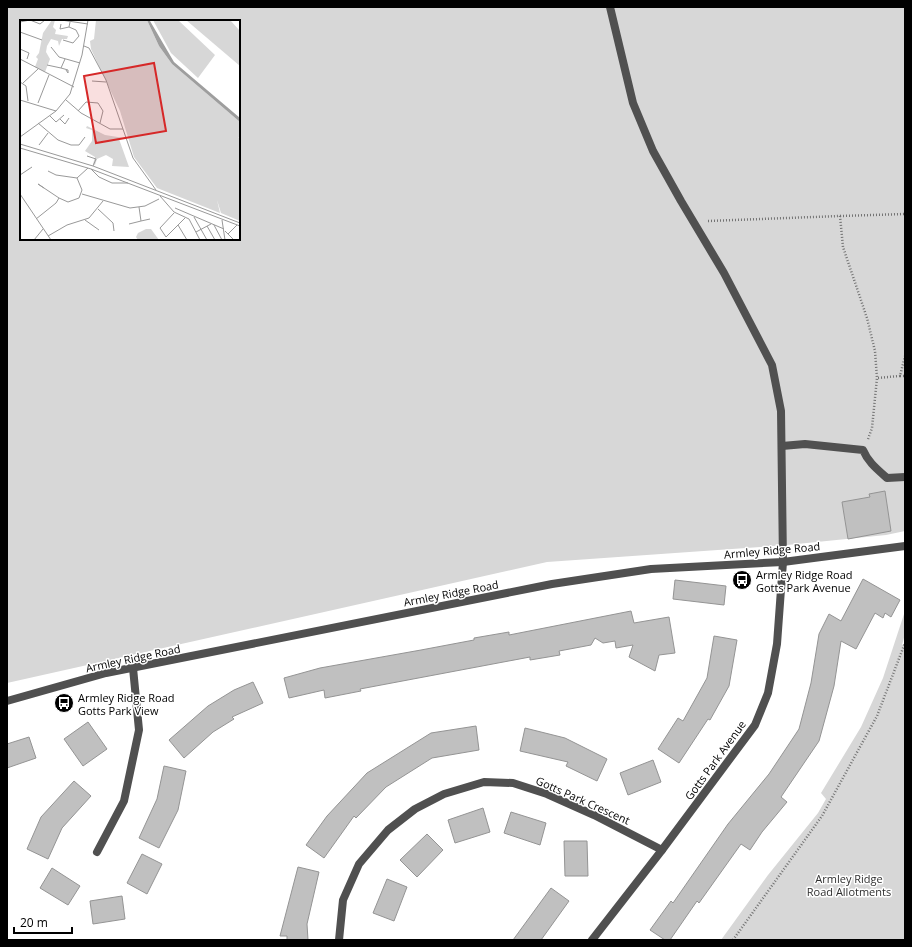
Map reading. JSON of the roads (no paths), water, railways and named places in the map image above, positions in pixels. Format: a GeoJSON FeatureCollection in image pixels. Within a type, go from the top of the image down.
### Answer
{"type":"FeatureCollection","features":[{"type":"Feature","properties":{"kind":"street","name":"Gotts Park Avenue"},"geometry":{"type":"LineString","coordinates":[[592,940],[662,850],[755,725],[768,693],[777,644],[784,562],[781,411],[772,365],[724,273],[693,221],[654,150],[633,103],[610,7]]}},
{"type":"Feature","properties":{"kind":"street"},"geometry":{"type":"LineString","coordinates":[[782,446],[805,444],[863,450],[872,465],[887,478],[905,478]]}},
{"type":"Feature","properties":{"kind":"street","name":"Armley Ridge Road"},"geometry":{"type":"LineString","coordinates":[[7,701],[133,668],[552,584],[651,569],[784,562],[905,546]]}},
{"type":"Feature","properties":{"kind":"street"},"geometry":{"type":"LineString","coordinates":[[97,852],[124,801],[139,730],[133,668]]}},
{"type":"Feature","properties":{"kind":"street","name":"Gotts Park Crescent"},"geometry":{"type":"LineString","coordinates":[[339,940],[343,900],[359,864],[388,830],[415,809],[444,794],[484,782],[513,783],[547,794],[594,815],[662,850]]}},
{"type":"Feature","properties":{"kind":"place","name":"Armley Ridge Road Gotts Park Avenue"},"geometry":{"type":"Point","coordinates":[742,580]}},
{"type":"Feature","properties":{"kind":"place","name":"Armley Ridge Road Gotts Park View"},"geometry":{"type":"Point","coordinates":[64,703]}},
{"type":"Feature","properties":{"kind":"park label","name":"Armley Ridge Road Allotments"},"geometry":{"type":"Point","coordinates":[849,884]}}]}
